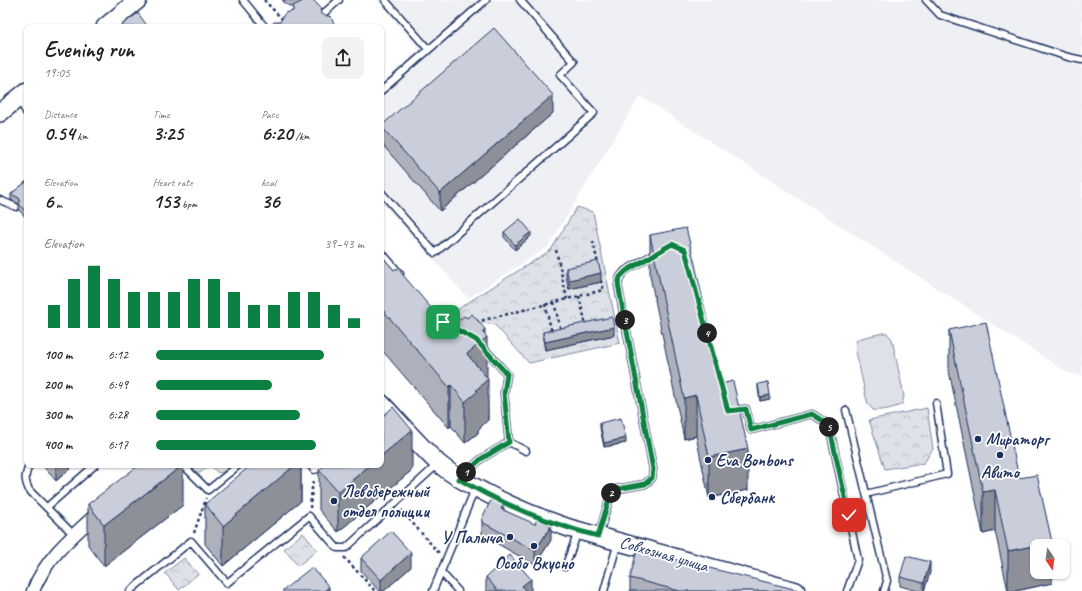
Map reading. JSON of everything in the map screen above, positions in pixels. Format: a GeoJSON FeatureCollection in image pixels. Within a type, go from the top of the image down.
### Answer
{"type":"FeatureCollection","features":[{"type":"Feature","properties":{"kind":"street"},"geometry":{"type":"LineString","coordinates":[[109,24],[138,0]]}},
{"type":"Feature","properties":{"kind":"street"},"geometry":{"type":"LineString","coordinates":[[0,113],[23,95]]}},
{"type":"Feature","properties":{"kind":"street","name":"Совхозная улица"},"geometry":{"type":"LineString","coordinates":[[384,410],[439,463],[459,479],[511,506],[541,519],[578,531],[796,591]]}},
{"type":"Feature","properties":{"kind":"street"},"geometry":{"type":"LineString","coordinates":[[34,591],[38,579],[58,549],[109,502]]}},
{"type":"Feature","properties":{"kind":"lane"},"geometry":{"type":"LineString","coordinates":[[243,0],[263,24]]}},
{"type":"Feature","properties":{"kind":"lane"},"geometry":{"type":"LineString","coordinates":[[319,24],[316,20],[339,0]]}},
{"type":"Feature","properties":{"kind":"lane"},"geometry":{"type":"LineString","coordinates":[[386,0],[428,49]]}},
{"type":"Feature","properties":{"kind":"lane"},"geometry":{"type":"LineString","coordinates":[[384,88],[486,0]]}},
{"type":"Feature","properties":{"kind":"lane"},"geometry":{"type":"LineString","coordinates":[[384,196],[436,253],[594,113],[560,75],[574,62],[520,0]]}},
{"type":"Feature","properties":{"kind":"lane"},"geometry":{"type":"LineString","coordinates":[[926,0],[940,15],[1068,57],[1082,60]]}},
{"type":"Feature","properties":{"kind":"lane"},"geometry":{"type":"LineString","coordinates":[[0,200],[16,207]]}},
{"type":"Feature","properties":{"kind":"lane"},"geometry":{"type":"LineString","coordinates":[[598,536],[612,490],[645,484],[652,478],[653,469],[618,284],[620,277],[626,271],[659,252]]}},
{"type":"Feature","properties":{"kind":"lane"},"geometry":{"type":"LineString","coordinates":[[384,255],[403,277]]}},
{"type":"Feature","properties":{"kind":"lane"},"geometry":{"type":"LineString","coordinates":[[476,340],[507,374],[504,393],[509,442]]}},
{"type":"Feature","properties":{"kind":"lane"},"geometry":{"type":"LineString","coordinates":[[726,403],[728,411],[746,409],[751,430],[812,414],[829,425],[858,560],[847,591]]}},
{"type":"Feature","properties":{"kind":"lane"},"geometry":{"type":"LineString","coordinates":[[866,494],[947,474],[936,403]]}},
{"type":"Feature","properties":{"kind":"lane"},"geometry":{"type":"LineString","coordinates":[[846,410],[886,581],[884,591]]}},
{"type":"Feature","properties":{"kind":"lane"},"geometry":{"type":"LineString","coordinates":[[509,442],[526,451]]}},
{"type":"Feature","properties":{"kind":"lane"},"geometry":{"type":"LineString","coordinates":[[459,479],[481,459],[509,442]]}},
{"type":"Feature","properties":{"kind":"lane"},"geometry":{"type":"LineString","coordinates":[[130,591],[192,541],[227,583],[309,516],[337,548],[346,548],[439,463]]}},
{"type":"Feature","properties":{"kind":"lane"},"geometry":{"type":"LineString","coordinates":[[27,468],[25,476],[26,484],[29,490],[74,534]]}},
{"type":"Feature","properties":{"kind":"lane"},"geometry":{"type":"LineString","coordinates":[[46,507],[92,468]]}},
{"type":"Feature","properties":{"kind":"lane"},"geometry":{"type":"LineString","coordinates":[[186,468],[208,490],[235,468]]}},
{"type":"Feature","properties":{"kind":"lane"},"geometry":{"type":"LineString","coordinates":[[314,470],[322,468]]}},
{"type":"Feature","properties":{"kind":"lane"},"geometry":{"type":"LineString","coordinates":[[433,591],[476,488]]}},
{"type":"Feature","properties":{"kind":"lane"},"geometry":{"type":"LineString","coordinates":[[566,567],[578,531]]}},
{"type":"Feature","properties":{"kind":"lane"},"geometry":{"type":"LineString","coordinates":[[604,591],[618,542]]}},
{"type":"Feature","properties":{"kind":"lane"},"geometry":{"type":"LineString","coordinates":[[441,572],[458,591]]}},
{"type":"Feature","properties":{"kind":"path"},"geometry":{"type":"LineString","coordinates":[[264,0],[286,24]]}},
{"type":"Feature","properties":{"kind":"path"},"geometry":{"type":"LineString","coordinates":[[593,241],[599,269]]}},
{"type":"Feature","properties":{"kind":"path"},"geometry":{"type":"LineString","coordinates":[[556,250],[567,299]]}},
{"type":"Feature","properties":{"kind":"path"},"geometry":{"type":"LineString","coordinates":[[472,324],[478,321],[603,290],[600,276]]}},
{"type":"Feature","properties":{"kind":"path"},"geometry":{"type":"LineString","coordinates":[[578,296],[586,328]]}},
{"type":"Feature","properties":{"kind":"path"},"geometry":{"type":"LineString","coordinates":[[554,302],[562,333]]}},
{"type":"Feature","properties":{"kind":"path"},"geometry":{"type":"LineString","coordinates":[[545,304],[552,334]]}},
{"type":"Feature","properties":{"kind":"path"},"geometry":{"type":"LineString","coordinates":[[443,322],[476,340]]}},
{"type":"Feature","properties":{"kind":"path"},"geometry":{"type":"LineString","coordinates":[[309,516],[314,470]]}},
{"type":"Feature","properties":{"kind":"path"},"geometry":{"type":"LineString","coordinates":[[192,541],[208,490]]}},
{"type":"Feature","properties":{"kind":"path"},"geometry":{"type":"LineString","coordinates":[[395,503],[445,561]]}},
{"type":"Feature","properties":{"kind":"path"},"geometry":{"type":"LineString","coordinates":[[340,553],[375,591]]}},
{"type":"Feature","properties":{"kind":"shaded area"},"geometry":{"type":"Polygon","coordinates":[[[377,0],[1082,0],[1082,376],[1068,373],[640,96],[548,247],[468,298],[384,205],[384,81],[419,49],[377,0]]]}},
{"type":"Feature","properties":{"kind":"green space"},"geometry":{"type":"Polygon","coordinates":[[[577,207],[593,212],[620,343],[529,363],[495,325],[450,316],[464,305],[551,250],[577,207]]]}},
{"type":"Feature","properties":{"kind":"green space"},"geometry":{"type":"Polygon","coordinates":[[[887,333],[892,339],[904,396],[902,404],[884,410],[873,410],[868,404],[866,397],[855,347],[857,340],[861,338],[887,333]]]}},
{"type":"Feature","properties":{"kind":"green space"},"geometry":{"type":"Polygon","coordinates":[[[927,408],[933,449],[924,463],[885,469],[869,420],[927,408]]]}},
{"type":"Feature","properties":{"kind":"green space"},"geometry":{"type":"Polygon","coordinates":[[[193,468],[205,468],[202,472],[196,472],[193,468]]]}},
{"type":"Feature","properties":{"kind":"green space"},"geometry":{"type":"Polygon","coordinates":[[[213,468],[228,468],[221,473],[213,468]]]}},
{"type":"Feature","properties":{"kind":"green space"},"geometry":{"type":"Polygon","coordinates":[[[303,533],[317,550],[298,566],[284,549],[303,533]]]}},
{"type":"Feature","properties":{"kind":"green space"},"geometry":{"type":"Polygon","coordinates":[[[184,558],[198,574],[179,590],[165,573],[184,558]]]}},
{"type":"Feature","properties":{"kind":"building"},"geometry":{"type":"Polygon","coordinates":[[[305,0],[313,0],[320,7],[321,14],[331,17],[334,24],[272,24],[274,22],[280,22],[285,13],[293,11],[293,6],[305,0]]]}},
{"type":"Feature","properties":{"kind":"building"},"geometry":{"type":"Polygon","coordinates":[[[138,13],[146,24],[123,24],[138,13]]]}},
{"type":"Feature","properties":{"kind":"building"},"geometry":{"type":"Polygon","coordinates":[[[494,28],[553,95],[440,193],[384,129],[384,123],[494,28]]]}},
{"type":"Feature","properties":{"kind":"building"},"geometry":{"type":"Polygon","coordinates":[[[24,183],[24,210],[19,204],[19,198],[11,194],[24,183]]]}},
{"type":"Feature","properties":{"kind":"building"},"geometry":{"type":"Polygon","coordinates":[[[520,219],[531,232],[515,245],[504,232],[520,219]]]}},
{"type":"Feature","properties":{"kind":"building"},"geometry":{"type":"Polygon","coordinates":[[[686,228],[721,384],[733,381],[748,449],[709,457],[696,395],[684,398],[650,235],[686,228]]]}},
{"type":"Feature","properties":{"kind":"building"},"geometry":{"type":"Polygon","coordinates":[[[384,258],[394,270],[397,268],[449,329],[464,316],[467,318],[472,314],[485,329],[482,332],[487,337],[467,354],[488,379],[476,390],[478,391],[465,402],[451,385],[449,387],[384,311],[384,258]]]}},
{"type":"Feature","properties":{"kind":"building"},"geometry":{"type":"Polygon","coordinates":[[[598,261],[601,273],[569,280],[566,268],[598,261]]]}},
{"type":"Feature","properties":{"kind":"building"},"geometry":{"type":"Polygon","coordinates":[[[612,317],[614,327],[545,342],[543,332],[612,317]]]}},
{"type":"Feature","properties":{"kind":"building"},"geometry":{"type":"Polygon","coordinates":[[[986,322],[1019,478],[1037,475],[1051,539],[1030,539],[1030,546],[1008,551],[995,490],[983,492],[949,330],[986,322]]]}},
{"type":"Feature","properties":{"kind":"building"},"geometry":{"type":"Polygon","coordinates":[[[768,382],[770,395],[760,397],[758,384],[768,382]]]}},
{"type":"Feature","properties":{"kind":"building"},"geometry":{"type":"Polygon","coordinates":[[[393,407],[412,430],[384,453],[384,415],[393,407]]]}},
{"type":"Feature","properties":{"kind":"building"},"geometry":{"type":"Polygon","coordinates":[[[621,418],[626,438],[604,443],[600,423],[621,418]]]}},
{"type":"Feature","properties":{"kind":"building"},"geometry":{"type":"Polygon","coordinates":[[[135,468],[179,468],[104,525],[88,504],[135,468]]]}},
{"type":"Feature","properties":{"kind":"building"},"geometry":{"type":"Polygon","coordinates":[[[247,468],[291,468],[223,526],[205,504],[247,468]]]}},
{"type":"Feature","properties":{"kind":"building"},"geometry":{"type":"Polygon","coordinates":[[[321,468],[366,468],[338,492],[319,470],[321,468]]]}},
{"type":"Feature","properties":{"kind":"building"},"geometry":{"type":"Polygon","coordinates":[[[491,500],[504,504],[501,509],[535,524],[537,519],[551,526],[535,551],[482,522],[482,518],[491,500]]]}},
{"type":"Feature","properties":{"kind":"building"},"geometry":{"type":"Polygon","coordinates":[[[391,531],[411,553],[381,580],[361,558],[391,531]]]}},
{"type":"Feature","properties":{"kind":"building"},"geometry":{"type":"Polygon","coordinates":[[[637,550],[802,591],[680,591],[630,578],[637,550]]]}},
{"type":"Feature","properties":{"kind":"building"},"geometry":{"type":"Polygon","coordinates":[[[510,555],[531,579],[522,586],[526,591],[498,591],[486,577],[510,555]]]}},
{"type":"Feature","properties":{"kind":"building"},"geometry":{"type":"Polygon","coordinates":[[[906,556],[930,562],[924,583],[900,577],[906,556]]]}},
{"type":"Feature","properties":{"kind":"building"},"geometry":{"type":"Polygon","coordinates":[[[312,567],[329,587],[324,591],[282,591],[312,567]]]}},
{"type":"Feature","properties":{"kind":"place","name":"Мираторг"},"geometry":{"type":"Point","coordinates":[978,439]}},
{"type":"Feature","properties":{"kind":"place","name":"Авито"},"geometry":{"type":"Point","coordinates":[1000,455]}},
{"type":"Feature","properties":{"kind":"place","name":"Eva Bonbons"},"geometry":{"type":"Point","coordinates":[708,460]}},
{"type":"Feature","properties":{"kind":"place","name":"Сбербанк"},"geometry":{"type":"Point","coordinates":[712,497]}},
{"type":"Feature","properties":{"kind":"place","name":"Левобережный отдел полиции"},"geometry":{"type":"Point","coordinates":[334,501]}},
{"type":"Feature","properties":{"kind":"place","name":"У Палыча"},"geometry":{"type":"Point","coordinates":[510,537]}},
{"type":"Feature","properties":{"kind":"place","name":"Особо Вкусно"},"geometry":{"type":"Point","coordinates":[534,546]}},
{"type":"Feature","properties":{"kind":"route"},"geometry":{"type":"LineString","coordinates":[[443,322],[476,340],[507,374],[504,393],[509,442],[481,459],[459,479],[511,506],[541,519],[598,536],[612,490],[645,484],[652,478],[653,469],[618,284],[620,277],[626,271],[672,244],[685,250],[728,411],[746,409],[751,430],[812,414],[829,425],[849,515]]}}]}
